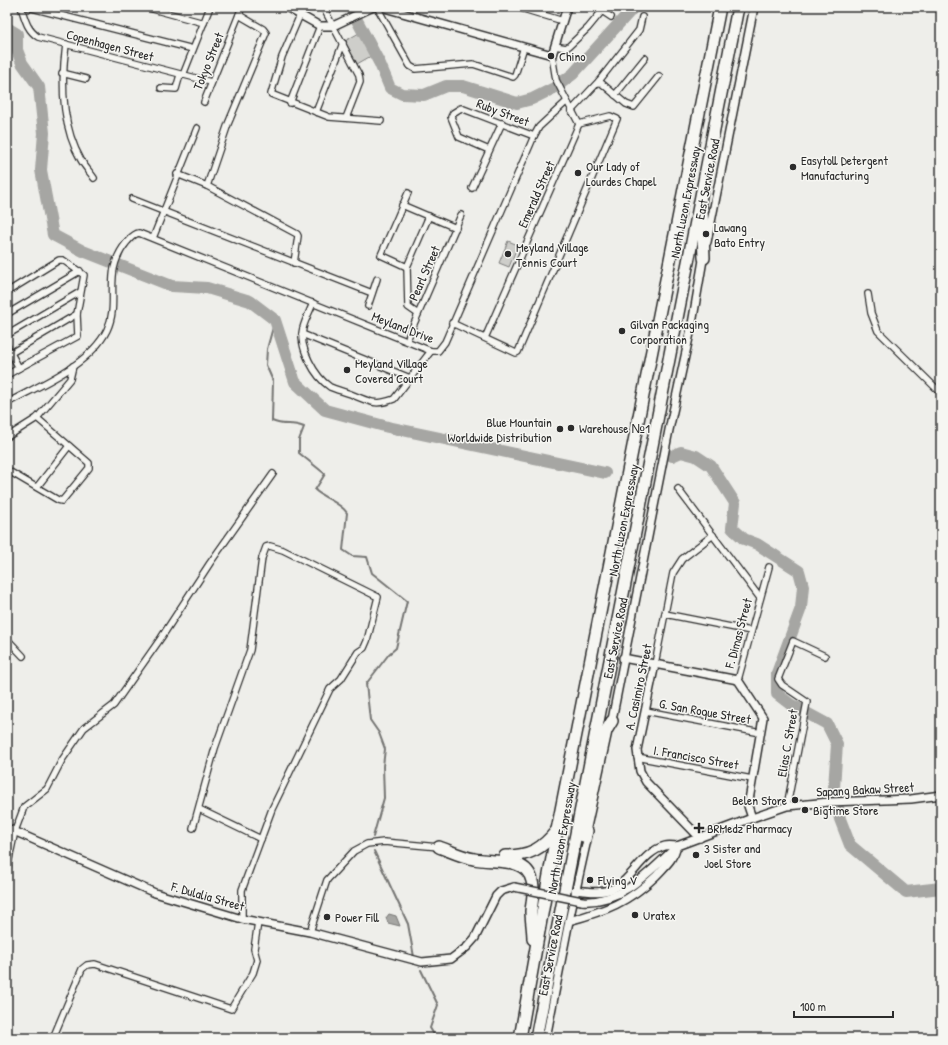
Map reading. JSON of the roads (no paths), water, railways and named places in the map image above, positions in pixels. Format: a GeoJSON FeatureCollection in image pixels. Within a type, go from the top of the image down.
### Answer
{"type":"FeatureCollection","features":[{"type":"Feature","properties":{"kind":"highway","name":"North Luzon Expressway"},"geometry":{"type":"LineString","coordinates":[[520,1038],[557,830],[720,7]]}},
{"type":"Feature","properties":{"kind":"highway","name":"North Luzon Expressway"},"geometry":{"type":"LineString","coordinates":[[536,1038],[738,7]]}},
{"type":"Feature","properties":{"kind":"highway"},"geometry":{"type":"LineString","coordinates":[[701,190],[704,258]]}},
{"type":"Feature","properties":{"kind":"highway"},"geometry":{"type":"LineString","coordinates":[[568,878],[579,857],[606,732],[612,721]]}},
{"type":"Feature","properties":{"kind":"highway"},"geometry":{"type":"LineString","coordinates":[[439,847],[490,856],[517,856],[528,854],[537,850],[557,830]]}},
{"type":"Feature","properties":{"kind":"highway"},"geometry":{"type":"LineString","coordinates":[[439,847],[473,859],[499,863],[513,862],[526,869],[533,882],[534,898],[531,912],[535,955]]}},
{"type":"Feature","properties":{"kind":"street","name":"Copenhagen Street"},"geometry":{"type":"LineString","coordinates":[[21,7],[31,32],[38,37],[211,82]]}},
{"type":"Feature","properties":{"kind":"street"},"geometry":{"type":"LineString","coordinates":[[28,7],[193,49]]}},
{"type":"Feature","properties":{"kind":"street"},"geometry":{"type":"LineString","coordinates":[[145,7],[204,23]]}},
{"type":"Feature","properties":{"kind":"street"},"geometry":{"type":"LineString","coordinates":[[161,88],[176,89],[210,7]]}},
{"type":"Feature","properties":{"kind":"street","name":"Tokyo Street"},"geometry":{"type":"LineString","coordinates":[[204,102],[242,7]]}},
{"type":"Feature","properties":{"kind":"street"},"geometry":{"type":"LineString","coordinates":[[286,7],[320,26],[333,26],[373,7]]}},
{"type":"Feature","properties":{"kind":"street"},"geometry":{"type":"LineString","coordinates":[[323,7],[359,76],[360,82],[346,118]]}},
{"type":"Feature","properties":{"kind":"street"},"geometry":{"type":"LineString","coordinates":[[377,7],[410,66],[415,69],[473,64],[513,77],[515,75],[524,46]]}},
{"type":"Feature","properties":{"kind":"street"},"geometry":{"type":"LineString","coordinates":[[381,7],[552,55]]}},
{"type":"Feature","properties":{"kind":"street"},"geometry":{"type":"LineString","coordinates":[[517,7],[537,10],[563,21]]}},
{"type":"Feature","properties":{"kind":"street"},"geometry":{"type":"LineString","coordinates":[[452,323],[516,353],[518,352],[617,119],[614,116],[610,116],[579,124],[566,102],[556,80],[552,55],[567,7]]}},
{"type":"Feature","properties":{"kind":"street"},"geometry":{"type":"LineString","coordinates":[[596,7],[611,16]]}},
{"type":"Feature","properties":{"kind":"street","name":"East Service Road"},"geometry":{"type":"LineString","coordinates":[[546,1038],[575,890],[612,721],[623,658],[692,324],[754,7]]}},
{"type":"Feature","properties":{"kind":"street"},"geometry":{"type":"LineString","coordinates":[[555,46],[569,46],[588,28],[602,11]]}},
{"type":"Feature","properties":{"kind":"street"},"geometry":{"type":"LineString","coordinates":[[207,186],[228,124],[266,33],[263,29],[239,15]]}},
{"type":"Feature","properties":{"kind":"street"},"geometry":{"type":"LineString","coordinates":[[300,15],[282,57],[271,94],[290,103],[330,117],[381,120]]}},
{"type":"Feature","properties":{"kind":"street"},"geometry":{"type":"LineString","coordinates":[[571,111],[599,81],[639,30],[642,17]]}},
{"type":"Feature","properties":{"kind":"street"},"geometry":{"type":"LineString","coordinates":[[290,103],[320,26]]}},
{"type":"Feature","properties":{"kind":"street"},"geometry":{"type":"LineString","coordinates":[[316,112],[342,43]]}},
{"type":"Feature","properties":{"kind":"street"},"geometry":{"type":"LineString","coordinates":[[66,44],[62,73],[67,117],[71,135],[82,161],[94,178]]}},
{"type":"Feature","properties":{"kind":"street"},"geometry":{"type":"LineString","coordinates":[[615,95],[645,58]]}},
{"type":"Feature","properties":{"kind":"street"},"geometry":{"type":"LineString","coordinates":[[62,73],[86,79]]}},
{"type":"Feature","properties":{"kind":"street"},"geometry":{"type":"LineString","coordinates":[[599,81],[626,104],[634,107],[659,76]]}},
{"type":"Feature","properties":{"kind":"street","name":"Meyland Drive"},"geometry":{"type":"LineString","coordinates":[[73,366],[85,359],[107,330],[112,307],[112,269],[124,246],[134,234],[139,233],[212,264],[314,303],[431,351],[438,351],[442,347],[534,136],[539,127],[566,102]]}},
{"type":"Feature","properties":{"kind":"street","name":"Ruby Street"},"geometry":{"type":"LineString","coordinates":[[489,150],[459,137],[451,117],[452,114],[461,108],[534,136]]}},
{"type":"Feature","properties":{"kind":"street"},"geometry":{"type":"LineString","coordinates":[[472,188],[502,123]]}},
{"type":"Feature","properties":{"kind":"street","name":"Emerald Street"},"geometry":{"type":"LineString","coordinates":[[485,338],[579,124]]}},
{"type":"Feature","properties":{"kind":"street"},"geometry":{"type":"LineString","coordinates":[[153,238],[197,128]]}},
{"type":"Feature","properties":{"kind":"street"},"geometry":{"type":"LineString","coordinates":[[178,174],[207,186],[297,234],[298,236],[294,262]]}},
{"type":"Feature","properties":{"kind":"street"},"geometry":{"type":"LineString","coordinates":[[407,267],[381,255],[408,193]]}},
{"type":"Feature","properties":{"kind":"street"},"geometry":{"type":"LineString","coordinates":[[132,199],[372,293]]}},
{"type":"Feature","properties":{"kind":"street"},"geometry":{"type":"LineString","coordinates":[[402,205],[456,228]]}},
{"type":"Feature","properties":{"kind":"street","name":"Pearl Street"},"geometry":{"type":"LineString","coordinates":[[407,340],[461,215]]}},
{"type":"Feature","properties":{"kind":"street"},"geometry":{"type":"LineString","coordinates":[[418,314],[408,307],[407,267],[429,216]]}},
{"type":"Feature","properties":{"kind":"street"},"geometry":{"type":"LineString","coordinates":[[7,292],[59,260],[80,271],[84,275],[77,314],[78,337],[7,375]]}},
{"type":"Feature","properties":{"kind":"street"},"geometry":{"type":"LineString","coordinates":[[7,314],[80,271]]}},
{"type":"Feature","properties":{"kind":"street"},"geometry":{"type":"LineString","coordinates":[[368,306],[377,279]]}},
{"type":"Feature","properties":{"kind":"street"},"geometry":{"type":"LineString","coordinates":[[7,334],[80,292]]}},
{"type":"Feature","properties":{"kind":"street"},"geometry":{"type":"LineString","coordinates":[[868,294],[871,313],[878,331],[941,393]]}},
{"type":"Feature","properties":{"kind":"street"},"geometry":{"type":"LineString","coordinates":[[314,303],[303,328],[302,334],[310,364],[318,376],[330,386],[376,404],[394,399],[431,351]]}},
{"type":"Feature","properties":{"kind":"street"},"geometry":{"type":"LineString","coordinates":[[11,353],[77,314]]}},
{"type":"Feature","properties":{"kind":"street"},"geometry":{"type":"LineString","coordinates":[[302,334],[410,378]]}},
{"type":"Feature","properties":{"kind":"street"},"geometry":{"type":"LineString","coordinates":[[7,346],[19,368]]}},
{"type":"Feature","properties":{"kind":"street"},"geometry":{"type":"LineString","coordinates":[[7,403],[73,366]]}},
{"type":"Feature","properties":{"kind":"street"},"geometry":{"type":"LineString","coordinates":[[7,437],[37,418],[70,379],[73,366]]}},
{"type":"Feature","properties":{"kind":"street"},"geometry":{"type":"LineString","coordinates":[[7,470],[62,501],[88,468],[89,463],[37,418]]}},
{"type":"Feature","properties":{"kind":"street"},"geometry":{"type":"LineString","coordinates":[[37,488],[69,446]]}},
{"type":"Feature","properties":{"kind":"street"},"geometry":{"type":"LineString","coordinates":[[7,869],[16,831],[24,807],[47,789],[62,760],[84,728],[114,705],[161,638],[210,563],[273,474]]}},
{"type":"Feature","properties":{"kind":"street"},"geometry":{"type":"LineString","coordinates":[[678,489],[760,598]]}},
{"type":"Feature","properties":{"kind":"street","name":"A. Casimiro Street"},"geometry":{"type":"LineString","coordinates":[[700,838],[646,782],[640,771],[637,750],[656,664],[673,573],[682,559],[713,535]]}},
{"type":"Feature","properties":{"kind":"street"},"geometry":{"type":"LineString","coordinates":[[193,828],[215,748],[250,650],[262,558],[266,547],[270,546],[378,597],[364,648],[358,652],[341,679],[330,689],[278,796],[242,890],[242,919]]}},
{"type":"Feature","properties":{"kind":"street","name":"F. Dimas Street"},"geometry":{"type":"LineString","coordinates":[[752,818],[748,806],[763,718],[738,680],[769,567]]}},
{"type":"Feature","properties":{"kind":"street"},"geometry":{"type":"LineString","coordinates":[[665,614],[751,631]]}},
{"type":"Feature","properties":{"kind":"street"},"geometry":{"type":"LineString","coordinates":[[7,639],[23,656]]}},
{"type":"Feature","properties":{"kind":"street","name":"Elias C. Street"},"geometry":{"type":"LineString","coordinates":[[787,806],[804,714],[805,699],[782,685],[778,679],[792,643],[797,642],[825,656]]}},
{"type":"Feature","properties":{"kind":"street"},"geometry":{"type":"LineString","coordinates":[[623,658],[738,680]]}},
{"type":"Feature","properties":{"kind":"street","name":"G. San Roque Street"},"geometry":{"type":"LineString","coordinates":[[646,711],[761,733]]}},
{"type":"Feature","properties":{"kind":"street","name":"I. Francisco Street"},"geometry":{"type":"LineString","coordinates":[[637,757],[752,779]]}},
{"type":"Feature","properties":{"kind":"street","name":"Sapang Bakaw Street"},"geometry":{"type":"LineString","coordinates":[[575,890],[598,892],[610,889],[618,885],[654,852],[665,846],[677,846],[787,806],[829,802],[911,799],[941,795]]}},
{"type":"Feature","properties":{"kind":"street"},"geometry":{"type":"LineString","coordinates":[[199,809],[261,839]]}},
{"type":"Feature","properties":{"kind":"street","name":"F. Dulalia Street"},"geometry":{"type":"LineString","coordinates":[[7,828],[141,888],[242,919],[310,932],[411,961],[422,962],[451,959],[467,948],[475,938],[496,896],[501,891],[514,887],[582,901],[596,902],[626,890],[677,846]]}},
{"type":"Feature","properties":{"kind":"street"},"geometry":{"type":"LineString","coordinates":[[310,932],[327,880],[354,851],[367,844],[384,842],[439,847]]}},
{"type":"Feature","properties":{"kind":"street"},"geometry":{"type":"LineString","coordinates":[[569,921],[616,905],[639,892],[673,858],[677,846]]}},
{"type":"Feature","properties":{"kind":"street"},"geometry":{"type":"LineString","coordinates":[[53,1038],[82,969],[87,965],[95,964],[231,1009],[252,973],[257,960],[254,949],[258,922]]}},
{"type":"Feature","properties":{"kind":"waterway"},"geometry":{"type":"LineString","coordinates":[[350,7],[380,64],[390,88],[402,94],[424,95],[446,86],[463,86],[517,103],[532,99],[556,87],[573,74],[634,7]]}},
{"type":"Feature","properties":{"kind":"waterway"},"geometry":{"type":"LineString","coordinates":[[7,28],[17,34],[17,50],[22,63],[39,87],[44,133],[41,170],[53,235],[83,251],[172,286],[207,288],[250,301],[275,320],[295,382],[325,410],[388,427],[605,473]]}},
{"type":"Feature","properties":{"kind":"waterway"},"geometry":{"type":"LineString","coordinates":[[275,320],[267,349],[266,365],[273,381],[272,421],[281,424],[295,424],[304,427],[299,440],[299,453],[325,474],[315,490],[341,506],[347,513],[343,550],[352,556],[367,557],[372,573],[407,601],[396,648],[389,654],[366,684],[370,720],[379,733],[385,749],[383,766],[384,798],[373,837]]}},
{"type":"Feature","properties":{"kind":"waterway"},"geometry":{"type":"LineString","coordinates":[[672,456],[681,452],[696,456],[711,466],[735,503],[732,528],[744,539],[757,544],[799,571],[803,586],[801,608],[777,673],[777,694],[790,704],[827,724],[837,744],[834,788],[840,819],[850,845],[906,892],[941,888]]}},
{"type":"Feature","properties":{"kind":"waterway"},"geometry":{"type":"LineString","coordinates":[[374,851],[408,924],[414,957]]}},
{"type":"Feature","properties":{"kind":"waterway"},"geometry":{"type":"LineString","coordinates":[[421,970],[438,1005],[430,1028],[436,1038]]}},
{"type":"Feature","properties":{"kind":"place","name":"Chino"},"geometry":{"type":"Point","coordinates":[551,56]}},
{"type":"Feature","properties":{"kind":"place","name":"Easytoll Detergent Manufacturing"},"geometry":{"type":"Point","coordinates":[793,167]}},
{"type":"Feature","properties":{"kind":"place","name":"Our Lady of Lourdes Chapel"},"geometry":{"type":"Point","coordinates":[578,173]}},
{"type":"Feature","properties":{"kind":"place","name":"Lawang Bato Entry"},"geometry":{"type":"Point","coordinates":[706,234]}},
{"type":"Feature","properties":{"kind":"place","name":"Meyland Village Tennis Court"},"geometry":{"type":"Point","coordinates":[508,254]}},
{"type":"Feature","properties":{"kind":"place","name":"Gilvan Packaging Corporation"},"geometry":{"type":"Point","coordinates":[622,331]}},
{"type":"Feature","properties":{"kind":"place","name":"Meyland Village Covered Court"},"geometry":{"type":"Point","coordinates":[347,370]}},
{"type":"Feature","properties":{"kind":"place","name":"Warehouse №1"},"geometry":{"type":"Point","coordinates":[571,428]}},
{"type":"Feature","properties":{"kind":"place","name":"Blue Mountain Worldwide Distribution"},"geometry":{"type":"Point","coordinates":[560,429]}},
{"type":"Feature","properties":{"kind":"place","name":"Belen Store"},"geometry":{"type":"Point","coordinates":[795,800]}},
{"type":"Feature","properties":{"kind":"place","name":"Bigtime Store"},"geometry":{"type":"Point","coordinates":[805,810]}},
{"type":"Feature","properties":{"kind":"place","name":"BRMedz Pharmacy"},"geometry":{"type":"Point","coordinates":[699,828]}},
{"type":"Feature","properties":{"kind":"place","name":"3 Sister and Joel Store"},"geometry":{"type":"Point","coordinates":[696,855]}},
{"type":"Feature","properties":{"kind":"place","name":"Flying V"},"geometry":{"type":"Point","coordinates":[590,880]}},
{"type":"Feature","properties":{"kind":"place","name":"Uratex"},"geometry":{"type":"Point","coordinates":[635,915]}},
{"type":"Feature","properties":{"kind":"place","name":"Power Fill"},"geometry":{"type":"Point","coordinates":[327,917]}}]}
